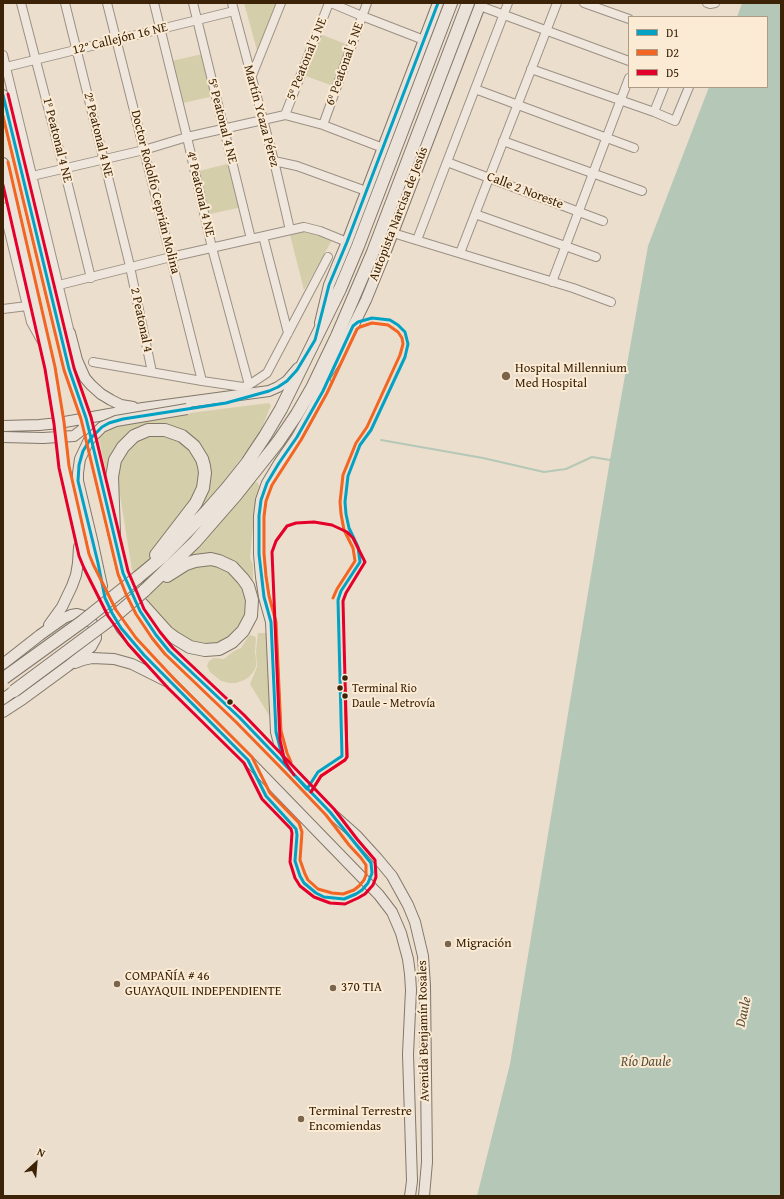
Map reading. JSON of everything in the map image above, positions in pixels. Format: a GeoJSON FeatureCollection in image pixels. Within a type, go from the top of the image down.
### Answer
{"type":"FeatureCollection","features":[{"type":"Feature","properties":{"kind":"highway","name":"Autopista Narcisa de Jesús"},"geometry":{"type":"LineString","coordinates":[[14,691],[114,616],[144,591],[195,542],[227,488],[247,463],[265,436],[293,386],[340,289],[451,3]]}},
{"type":"Feature","properties":{"kind":"highway","name":"Autopista Narcisa de Jesús"},"geometry":{"type":"LineString","coordinates":[[4,678],[88,617],[137,578],[210,516],[258,469],[297,414],[312,388],[355,296],[476,4]]}},
{"type":"Feature","properties":{"kind":"highway"},"geometry":{"type":"LineString","coordinates":[[114,533],[112,477],[115,460],[123,447],[134,436],[141,432],[157,429],[174,432],[182,436],[198,452],[204,466],[205,480],[203,488],[200,496],[190,510],[137,578]]}},
{"type":"Feature","properties":{"kind":"highway"},"geometry":{"type":"LineString","coordinates":[[131,592],[167,632],[190,647],[197,649],[219,649],[232,642],[243,631],[251,616],[252,608],[250,593],[243,578],[226,563],[211,559],[186,564],[144,591]]}},
{"type":"Feature","properties":{"kind":"main road","name":"Autopista Narcisa de Jesús"},"geometry":{"type":"LineString","coordinates":[[315,340],[326,293],[347,242],[438,3]]}},
{"type":"Feature","properties":{"kind":"main road","name":"Autopista Narcisa de Jesús"},"geometry":{"type":"LineString","coordinates":[[297,414],[339,355],[366,300],[393,233],[476,4]]}},
{"type":"Feature","properties":{"kind":"main road","name":"Avenida Benjamín Rosales"},"geometry":{"type":"LineString","coordinates":[[3,95],[69,369],[86,418],[124,573],[140,611],[169,651],[240,718],[330,812],[357,836],[377,858],[392,876],[408,905],[415,922],[423,956],[425,986],[427,1162],[424,1196]]}},
{"type":"Feature","properties":{"kind":"main road"},"geometry":{"type":"LineString","coordinates":[[3,163],[50,368],[61,437],[64,467],[78,527],[79,551],[76,575],[62,607],[52,622],[40,635]]}},
{"type":"Feature","properties":{"kind":"main road"},"geometry":{"type":"LineString","coordinates":[[69,369],[70,333]]}},
{"type":"Feature","properties":{"kind":"main road"},"geometry":{"type":"LineString","coordinates":[[70,333],[77,360],[85,378],[91,385],[111,400],[125,406],[143,408]]}},
{"type":"Feature","properties":{"kind":"main road"},"geometry":{"type":"LineString","coordinates":[[104,598],[78,481],[80,459],[89,440],[102,427],[116,421],[226,403],[269,391],[287,381],[297,370],[309,351]]}},
{"type":"Feature","properties":{"kind":"main road"},"geometry":{"type":"LineString","coordinates":[[289,769],[282,755],[276,732],[271,627],[261,582],[259,516],[261,500],[267,483],[278,463],[297,437],[323,391],[339,355]]}},
{"type":"Feature","properties":{"kind":"main road"},"geometry":{"type":"LineString","coordinates":[[3,426],[59,423],[143,408],[269,391]]}},
{"type":"Feature","properties":{"kind":"main road"},"geometry":{"type":"LineString","coordinates":[[3,440],[74,436],[79,433],[84,426],[86,418]]}},
{"type":"Feature","properties":{"kind":"main road","name":"Avenida Benjamín Rosales"},"geometry":{"type":"LineString","coordinates":[[78,527],[88,566],[121,628],[172,684],[379,895],[385,902],[396,922],[404,943],[410,974],[411,990],[408,1054],[412,1181],[410,1196]]}},
{"type":"Feature","properties":{"kind":"main road"},"geometry":{"type":"LineString","coordinates":[[3,664],[40,635],[64,618],[71,615],[77,614],[84,616],[96,627],[96,638],[92,647],[23,699],[3,712]]}},
{"type":"Feature","properties":{"kind":"main road"},"geometry":{"type":"LineString","coordinates":[[68,666],[92,658],[114,659],[132,664],[172,684]]}},
{"type":"Feature","properties":{"kind":"main road","name":"Autopista Narcisa de Jesús"},"geometry":{"type":"LineString","coordinates":[[3,699],[14,691]]}},
{"type":"Feature","properties":{"kind":"street","name":"1º Peatonal 4 NE"},"geometry":{"type":"LineString","coordinates":[[21,3],[64,169],[90,278]]}},
{"type":"Feature","properties":{"kind":"street","name":"2º Peatonal 4 NE"},"geometry":{"type":"LineString","coordinates":[[65,3],[130,268]]}},
{"type":"Feature","properties":{"kind":"street","name":"Doctor Rodolfo Ceprián Molina"},"geometry":{"type":"LineString","coordinates":[[107,3],[202,381]]}},
{"type":"Feature","properties":{"kind":"street","name":"4º Peatonal 4 NE"},"geometry":{"type":"LineString","coordinates":[[154,3],[187,137],[212,248],[249,385]]}},
{"type":"Feature","properties":{"kind":"street","name":"5º Peatonal 4 NE"},"geometry":{"type":"LineString","coordinates":[[193,3],[251,239]]}},
{"type":"Feature","properties":{"kind":"street"},"geometry":{"type":"LineString","coordinates":[[251,78],[281,3]]}},
{"type":"Feature","properties":{"kind":"street"},"geometry":{"type":"LineString","coordinates":[[330,3],[424,40]]}},
{"type":"Feature","properties":{"kind":"street","name":"5º Peatonal 5 NE"},"geometry":{"type":"LineString","coordinates":[[285,115],[330,3]]}},
{"type":"Feature","properties":{"kind":"street","name":"6º Peatonal 5 NE"},"geometry":{"type":"LineString","coordinates":[[323,124],[367,3]]}},
{"type":"Feature","properties":{"kind":"street"},"geometry":{"type":"LineString","coordinates":[[417,240],[508,3]]}},
{"type":"Feature","properties":{"kind":"street"},"geometry":{"type":"LineString","coordinates":[[460,253],[556,3]]}},
{"type":"Feature","properties":{"kind":"street"},"geometry":{"type":"LineString","coordinates":[[584,3],[599,6],[628,19]]}},
{"type":"Feature","properties":{"kind":"street"},"geometry":{"type":"LineString","coordinates":[[707,3],[715,3]]}},
{"type":"Feature","properties":{"kind":"street"},"geometry":{"type":"LineString","coordinates":[[476,4],[628,61]]}},
{"type":"Feature","properties":{"kind":"street","name":"12° Callejón 16 NE"},"geometry":{"type":"LineString","coordinates":[[6,67],[197,20],[233,7]]}},
{"type":"Feature","properties":{"kind":"street","name":"Martín Ycaza Pérez"},"geometry":{"type":"LineString","coordinates":[[233,7],[274,161],[290,230]]}},
{"type":"Feature","properties":{"kind":"street"},"geometry":{"type":"LineString","coordinates":[[3,55],[70,333]]}},
{"type":"Feature","properties":{"kind":"street"},"geometry":{"type":"LineString","coordinates":[[531,69],[654,112],[675,121],[689,88]]}},
{"type":"Feature","properties":{"kind":"street"},"geometry":{"type":"LineString","coordinates":[[552,282],[628,81]]}},
{"type":"Feature","properties":{"kind":"street"},"geometry":{"type":"LineString","coordinates":[[654,112],[664,88]]}},
{"type":"Feature","properties":{"kind":"street"},"geometry":{"type":"LineString","coordinates":[[475,89],[634,148]]}},
{"type":"Feature","properties":{"kind":"street"},"geometry":{"type":"LineString","coordinates":[[32,176],[144,150],[224,128],[285,115],[323,124],[383,148]]}},
{"type":"Feature","properties":{"kind":"street"},"geometry":{"type":"LineString","coordinates":[[503,141],[642,192]]}},
{"type":"Feature","properties":{"kind":"street"},"geometry":{"type":"LineString","coordinates":[[274,161],[297,166],[366,191]]}},
{"type":"Feature","properties":{"kind":"street","name":"Calle 2 Noreste"},"geometry":{"type":"LineString","coordinates":[[447,162],[603,221]]}},
{"type":"Feature","properties":{"kind":"street"},"geometry":{"type":"LineString","coordinates":[[3,207],[31,322],[43,346],[50,368]]}},
{"type":"Feature","properties":{"kind":"street"},"geometry":{"type":"LineString","coordinates":[[475,214],[596,257]]}},
{"type":"Feature","properties":{"kind":"street"},"geometry":{"type":"LineString","coordinates":[[59,285],[171,257],[304,227],[320,231],[347,242]]}},
{"type":"Feature","properties":{"kind":"street"},"geometry":{"type":"LineString","coordinates":[[393,233],[552,282],[611,302]]}},
{"type":"Feature","properties":{"kind":"street"},"geometry":{"type":"LineString","coordinates":[[263,236],[288,333]]}},
{"type":"Feature","properties":{"kind":"street"},"geometry":{"type":"LineString","coordinates":[[94,362],[242,387],[249,385],[266,373],[328,257]]}},
{"type":"Feature","properties":{"kind":"street","name":"2 Peatonal 4"},"geometry":{"type":"LineString","coordinates":[[130,268],[152,372]]}},
{"type":"Feature","properties":{"kind":"street"},"geometry":{"type":"LineString","coordinates":[[3,309],[27,306]]}},
{"type":"Feature","properties":{"kind":"shaded area"},"geometry":{"type":"Polygon","coordinates":[[[244,3],[276,3],[258,54],[244,3]]]}},
{"type":"Feature","properties":{"kind":"shaded area"},"geometry":{"type":"Polygon","coordinates":[[[320,34],[351,46],[336,87],[303,75],[320,34]]]}},
{"type":"Feature","properties":{"kind":"shaded area"},"geometry":{"type":"Polygon","coordinates":[[[203,54],[214,96],[183,103],[171,61],[203,54]]]}},
{"type":"Feature","properties":{"kind":"shaded area"},"geometry":{"type":"Polygon","coordinates":[[[231,163],[242,207],[210,214],[199,171],[231,163]]]}},
{"type":"Feature","properties":{"kind":"shaded area"},"geometry":{"type":"Polygon","coordinates":[[[305,231],[332,240],[304,290],[290,235],[305,231]]]}},
{"type":"Feature","properties":{"kind":"shaded area"},"geometry":{"type":"Polygon","coordinates":[[[269,403],[271,406],[261,430],[254,441],[219,488],[183,530],[197,545],[253,483],[257,482],[259,485],[260,487],[255,505],[250,558],[253,565],[253,585],[230,571],[246,593],[246,613],[237,631],[226,640],[216,644],[204,645],[193,642],[183,637],[156,614],[132,570],[118,483],[107,476],[98,435],[126,421],[269,403]]]}},
{"type":"Feature","properties":{"kind":"shaded area"},"geometry":{"type":"Polygon","coordinates":[[[258,633],[266,633],[270,717],[250,684],[257,667],[256,651],[258,633]]]}},
{"type":"Feature","properties":{"kind":"shaded area"},"geometry":{"type":"Polygon","coordinates":[[[250,635],[256,638],[256,666],[249,677],[236,683],[229,683],[221,681],[210,672],[207,666],[209,661],[214,658],[224,659],[234,651],[241,648],[250,635]]]}},
{"type":"Feature","properties":{"kind":"water","name":"Río Daule"},"geometry":{"type":"Polygon","coordinates":[[[742,3],[781,3],[781,1196],[477,1196],[510,1064],[610,460],[648,246],[709,88],[768,88],[768,16],[737,16],[742,3]]]}},
{"type":"Feature","properties":{"kind":"waterway"},"geometry":{"type":"LineString","coordinates":[[381,440],[483,458],[544,472],[566,469],[592,457],[610,460]]}},
{"type":"Feature","properties":{"kind":"transit line","name":"D1"},"geometry":{"type":"LineString","coordinates":[[91,438],[102,427],[109,423],[123,419],[226,403],[269,391],[287,381],[297,370],[315,340],[329,285],[347,242],[438,3]]}},
{"type":"Feature","properties":{"kind":"transit line","name":"D5"},"geometry":{"type":"LineString","coordinates":[[3,185],[45,369],[54,424],[59,468],[79,556],[84,568],[108,616],[128,644],[168,688],[244,763],[262,799],[291,829],[290,862],[295,878],[300,886],[314,897],[330,903],[345,904],[358,898],[365,894],[373,885],[376,877],[375,860],[334,809],[244,715],[173,648],[144,609],[128,571],[91,417],[74,368],[8,94]]}},
{"type":"Feature","properties":{"kind":"transit line","name":"D1"},"geometry":{"type":"LineString","coordinates":[[3,95],[69,369],[86,418],[91,438]]}},
{"type":"Feature","properties":{"kind":"transit line","name":"D2"},"geometry":{"type":"LineString","coordinates":[[3,116],[64,370],[81,419],[118,574],[126,594],[136,614],[165,654],[236,722],[285,772],[326,815],[361,858],[366,865],[366,875],[364,880],[354,890],[343,894],[332,893],[318,889],[308,880],[300,860],[302,832],[299,823],[270,793],[252,757],[176,681],[136,638],[116,610],[93,564],[89,554],[69,466],[64,422],[55,367],[8,162]]}},
{"type":"Feature","properties":{"kind":"transit line","name":"D1"},"geometry":{"type":"LineString","coordinates":[[372,318],[390,320],[398,325],[405,332],[408,344],[405,357],[371,430],[360,445],[348,476],[345,502],[346,514],[349,528],[358,547],[360,562],[341,591],[338,600],[342,756],[318,772],[307,789],[289,769],[282,755],[276,732],[271,622],[264,597],[259,554],[259,516],[261,500],[267,483],[297,437],[323,391],[353,326],[358,322],[372,318]]}},
{"type":"Feature","properties":{"kind":"transit line","name":"D2"},"geometry":{"type":"LineString","coordinates":[[291,762],[281,731],[276,622],[269,596],[266,576],[264,554],[264,516],[266,501],[272,485],[301,440],[327,393],[357,329],[372,323],[388,325],[398,332],[402,338],[403,344],[400,355],[367,427],[356,443],[343,475],[340,502],[341,514],[344,530],[353,548],[355,561],[333,598]]}},
{"type":"Feature","properties":{"kind":"transit line","name":"D1"},"geometry":{"type":"LineString","coordinates":[[91,438],[123,573],[140,611],[169,651],[240,718],[330,812],[371,863],[372,873],[368,883],[356,894],[344,899],[324,897],[316,893],[304,883],[295,861],[296,829],[266,796],[248,760],[144,655],[121,628],[112,613],[105,598],[78,481],[79,465],[83,451],[91,438]]}},
{"type":"Feature","properties":{"kind":"transit line","name":"D5"},"geometry":{"type":"LineString","coordinates":[[294,775],[285,762],[280,740],[272,552],[276,541],[287,526],[296,523],[314,522],[332,525],[347,532],[353,538],[365,562],[346,593],[343,601],[347,757],[345,760],[321,776],[311,792]]}},
{"type":"Feature","properties":{"kind":"transit line","name":"D2"},"geometry":{"type":"LineString","coordinates":[[311,792],[321,776],[345,760],[347,757],[345,688]]}},
{"type":"Feature","properties":{"kind":"place","name":"Hospital Millennium Med Hospital"},"geometry":{"type":"Point","coordinates":[506,376]}},
{"type":"Feature","properties":{"kind":"place","name":"Terminal Rio Daule - Metrovía"},"geometry":{"type":"Point","coordinates":[345,696]}},
{"type":"Feature","properties":{"kind":"place","name":"Migración"},"geometry":{"type":"Point","coordinates":[448,944]}},
{"type":"Feature","properties":{"kind":"place","name":"COMPAÑÍA # 46 GUAYAQUIL INDEPENDIENTE"},"geometry":{"type":"Point","coordinates":[117,984]}},
{"type":"Feature","properties":{"kind":"place","name":"370 TIA"},"geometry":{"type":"Point","coordinates":[333,988]}},
{"type":"Feature","properties":{"kind":"place","name":"Terminal Terrestre Encomiendas"},"geometry":{"type":"Point","coordinates":[301,1119]}},
{"type":"Feature","properties":{"kind":"water label","name":"Daule"},"geometry":{"type":"Point","coordinates":[744,1012]}}]}
